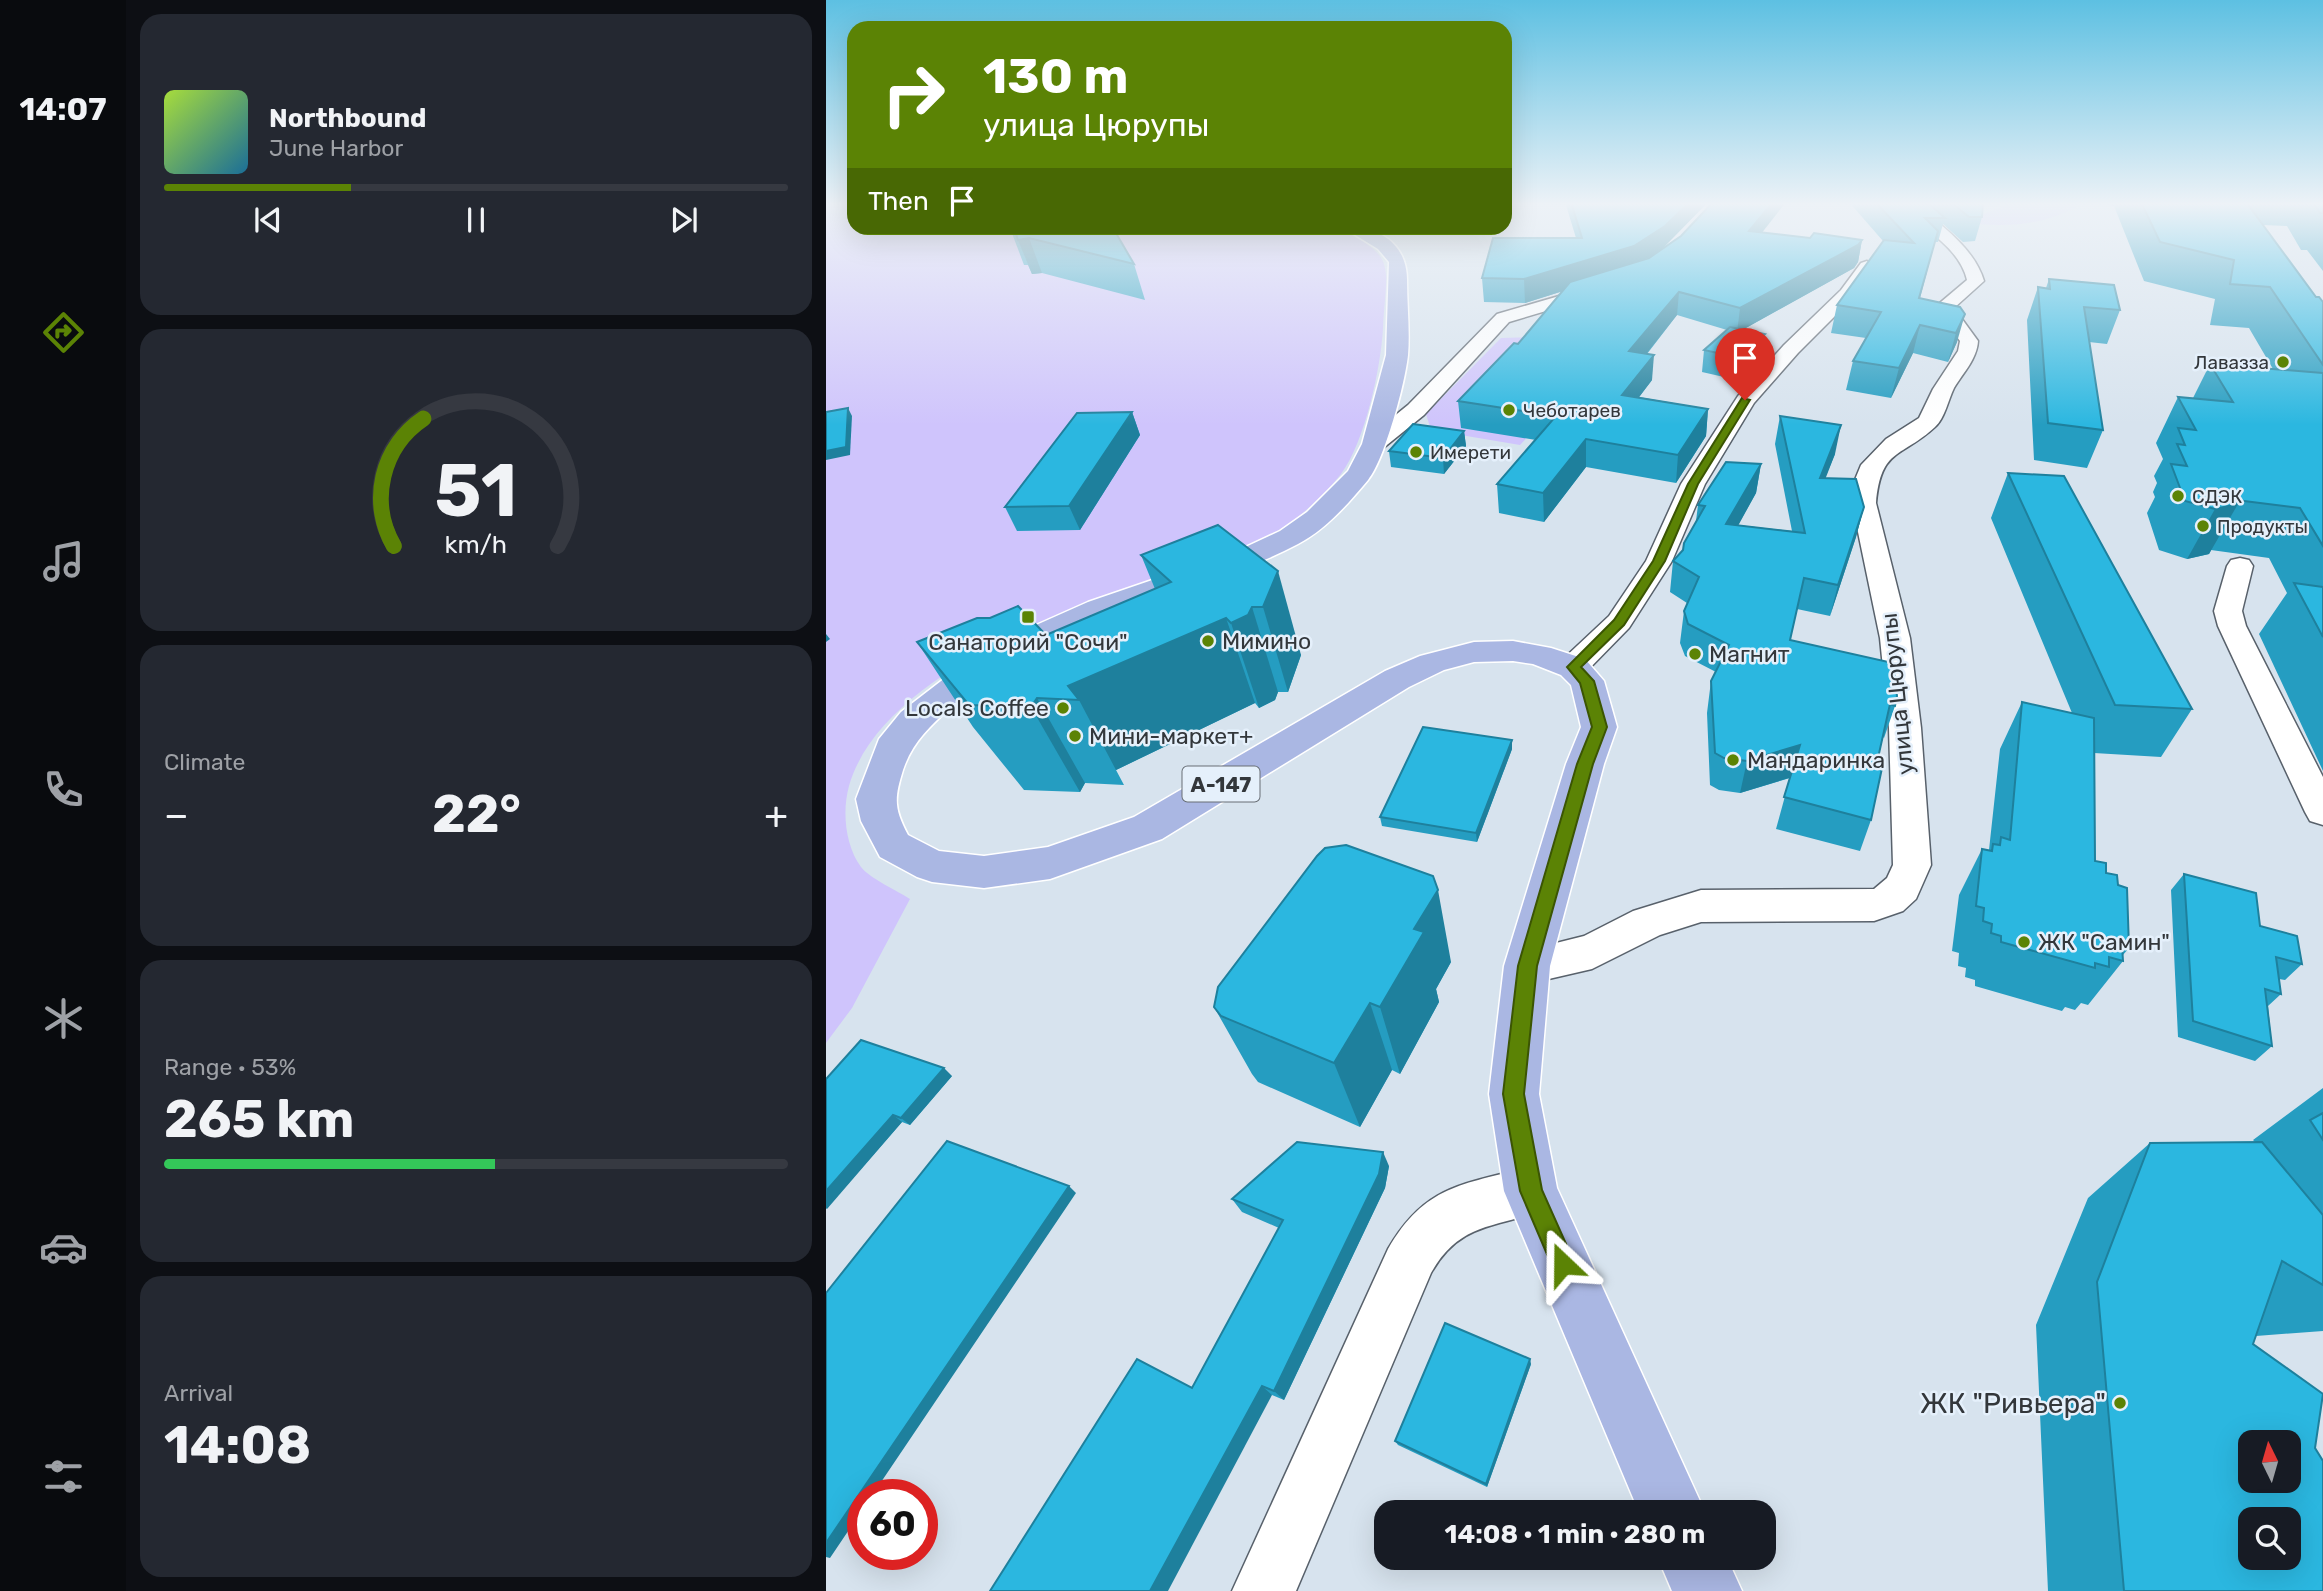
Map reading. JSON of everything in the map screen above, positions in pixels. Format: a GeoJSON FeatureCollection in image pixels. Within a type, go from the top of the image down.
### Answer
{"type":"FeatureCollection","features":[{"type":"Feature","properties":{"kind":"main road","name":"А-147"},"geometry":{"type":"LineString","coordinates":[[1398,276],[1397,355],[1374,444],[1359,474],[1317,518],[1290,537],[1247,557],[1098,610],[1036,637],[979,669],[939,698],[914,720],[892,748],[875,799],[881,821],[894,846],[932,866],[984,872],[1050,863],[1148,828],[1397,679],[1432,663],[1474,652],[1513,651],[1539,655],[1573,667]]}},
{"type":"Feature","properties":{"kind":"main road"},"geometry":{"type":"LineString","coordinates":[[1573,667],[1587,681],[1599,727],[1585,764],[1527,966],[1514,1094],[1531,1191],[1667,1500]]}},
{"type":"Feature","properties":{"kind":"main road"},"geometry":{"type":"LineString","coordinates":[[1697,1570],[1707,1591]]}},
{"type":"Feature","properties":{"kind":"street"},"geometry":{"type":"LineString","coordinates":[[1573,667],[1619,622],[1659,561],[1693,484],[1745,400],[1791,349],[1847,294],[1859,276]]}},
{"type":"Feature","properties":{"kind":"street","name":"улица Цюрупы"},"geometry":{"type":"LineString","coordinates":[[1527,966],[1592,952],[1647,923],[1700,905],[1874,905],[1889,900],[1902,888],[1912,865],[1905,728],[1895,638],[1864,503],[1866,482],[1873,465],[1883,454],[1928,422],[1943,389],[1968,351],[1969,341],[1944,307],[1976,281],[1976,276]]}},
{"type":"Feature","properties":{"kind":"street"},"geometry":{"type":"LineString","coordinates":[[1374,444],[1416,410],[1503,318],[1614,285]]}},
{"type":"Feature","properties":{"kind":"street"},"geometry":{"type":"LineString","coordinates":[[2239,566],[2228,611],[2232,626],[2323,812]]}},
{"type":"Feature","properties":{"kind":"street"},"geometry":{"type":"LineString","coordinates":[[1264,1591],[1406,1266],[1421,1240],[1437,1223],[1456,1212],[1531,1191]]}},
{"type":"Feature","properties":{"kind":"shaded area"},"geometry":{"type":"Polygon","coordinates":[[[826,276],[1386,276],[1379,363],[1364,424],[1350,460],[1341,474],[1304,512],[1272,535],[1254,543],[1075,608],[980,653],[935,681],[897,712],[867,747],[847,796],[846,828],[851,849],[865,871],[910,899],[852,1008],[826,1043],[826,276]]]}},
{"type":"Feature","properties":{"kind":"shaded area"},"geometry":{"type":"Polygon","coordinates":[[[1532,337],[1583,379],[1520,445],[1431,430],[1426,414],[1501,338],[1532,337]]]}},
{"type":"Feature","properties":{"kind":"building"},"geometry":{"type":"Polygon","coordinates":[[[1482,276],[1533,276],[1524,279],[1482,276]]]}},
{"type":"Feature","properties":{"kind":"building"},"geometry":{"type":"Polygon","coordinates":[[[1589,276],[1799,276],[1740,308],[1679,292],[1629,351],[1654,355],[1622,395],[1708,409],[1678,455],[1586,439],[1543,493],[1497,484],[1556,416],[1458,401],[1514,343],[1518,344],[1570,282],[1589,276]]]}},
{"type":"Feature","properties":{"kind":"building"},"geometry":{"type":"Polygon","coordinates":[[[1858,276],[1925,276],[1919,298],[1960,307],[1965,314],[1956,333],[1920,325],[1899,368],[1853,361],[1881,312],[1837,305],[1858,276]]]}},
{"type":"Feature","properties":{"kind":"building"},"geometry":{"type":"Polygon","coordinates":[[[2231,276],[2301,276],[2323,302],[2323,365],[2270,287],[2230,284],[2231,276]]]}},
{"type":"Feature","properties":{"kind":"building"},"geometry":{"type":"Polygon","coordinates":[[[2049,279],[2114,285],[2120,310],[2084,307],[2103,430],[2048,423],[2038,287],[2050,289],[2049,279]]]}},
{"type":"Feature","properties":{"kind":"building"},"geometry":{"type":"Polygon","coordinates":[[[1730,327],[1765,334],[1740,358],[1704,350],[1730,327]]]}},
{"type":"Feature","properties":{"kind":"building"},"geometry":{"type":"Polygon","coordinates":[[[2210,364],[2323,373],[2323,546],[2300,508],[2236,500],[2238,504],[2215,509],[2185,501],[2171,464],[2187,466],[2177,444],[2185,445],[2178,428],[2196,430],[2178,397],[2233,402],[2210,364]]]}},
{"type":"Feature","properties":{"kind":"building"},"geometry":{"type":"Polygon","coordinates":[[[848,408],[846,447],[826,451],[826,412],[848,408]]]}},
{"type":"Feature","properties":{"kind":"building"},"geometry":{"type":"Polygon","coordinates":[[[1132,412],[1069,506],[1005,507],[1077,413],[1132,412]]]}},
{"type":"Feature","properties":{"kind":"building"},"geometry":{"type":"Polygon","coordinates":[[[1780,416],[1841,425],[1820,478],[1856,479],[1864,507],[1838,585],[1804,578],[1790,640],[1893,663],[1897,696],[1895,706],[1890,704],[1876,767],[1882,768],[1871,820],[1784,797],[1800,745],[1747,761],[1724,758],[1715,753],[1711,681],[1729,645],[1688,624],[1684,611],[1699,577],[1673,561],[1683,550],[1684,543],[1705,506],[1698,505],[1726,462],[1761,464],[1726,524],[1805,533],[1780,416]]]}},
{"type":"Feature","properties":{"kind":"building"},"geometry":{"type":"Polygon","coordinates":[[[1413,424],[1464,431],[1443,458],[1389,451],[1413,424]]]}},
{"type":"Feature","properties":{"kind":"building"},"geometry":{"type":"Polygon","coordinates":[[[2008,473],[2064,476],[2192,709],[2115,705],[2008,473]]]}},
{"type":"Feature","properties":{"kind":"building"},"geometry":{"type":"Polygon","coordinates":[[[1218,525],[1278,571],[1263,607],[1252,607],[1248,615],[1231,623],[1226,618],[1068,686],[1079,700],[1037,698],[1031,707],[969,705],[917,642],[977,618],[990,618],[1018,606],[1046,635],[1171,582],[1141,555],[1218,525]]]}},
{"type":"Feature","properties":{"kind":"building"},"geometry":{"type":"Polygon","coordinates":[[[2294,583],[2323,587],[2323,637],[2294,583]]]}},
{"type":"Feature","properties":{"kind":"building"},"geometry":{"type":"Polygon","coordinates":[[[2022,702],[2094,718],[2095,861],[2106,863],[2106,873],[2117,875],[2118,885],[2127,888],[2129,948],[2122,946],[2123,961],[2109,957],[2109,967],[2095,963],[2095,968],[2001,942],[2001,936],[1991,933],[1992,924],[1983,921],[1984,908],[1976,906],[1982,849],[1992,851],[1993,844],[2000,845],[2001,837],[2010,840],[2022,702]]]}},
{"type":"Feature","properties":{"kind":"building"},"geometry":{"type":"Polygon","coordinates":[[[1423,727],[1512,740],[1476,833],[1380,817],[1423,727]]]}},
{"type":"Feature","properties":{"kind":"building"},"geometry":{"type":"Polygon","coordinates":[[[1346,845],[1433,876],[1438,890],[1414,929],[1424,932],[1380,1007],[1370,1003],[1334,1063],[1221,1016],[1214,1007],[1218,987],[1317,856],[1325,848],[1346,845]]]}},
{"type":"Feature","properties":{"kind":"building"},"geometry":{"type":"Polygon","coordinates":[[[2184,874],[2256,893],[2260,926],[2297,936],[2302,964],[2276,957],[2281,994],[2265,989],[2272,1046],[2193,1021],[2184,874]]]}},
{"type":"Feature","properties":{"kind":"building"},"geometry":{"type":"Polygon","coordinates":[[[861,1040],[944,1068],[901,1118],[893,1115],[826,1191],[826,1079],[861,1040]]]}},
{"type":"Feature","properties":{"kind":"building"},"geometry":{"type":"Polygon","coordinates":[[[2323,1113],[2323,1140],[2310,1120],[2323,1113]]]}},
{"type":"Feature","properties":{"kind":"building"},"geometry":{"type":"Polygon","coordinates":[[[947,1141],[1069,1186],[870,1479],[847,1479],[847,1512],[826,1543],[826,1293],[947,1141]]]}},
{"type":"Feature","properties":{"kind":"building"},"geometry":{"type":"Polygon","coordinates":[[[1297,1142],[1383,1152],[1379,1174],[1274,1391],[1262,1386],[1150,1591],[990,1591],[1137,1359],[1192,1388],[1283,1220],[1232,1199],[1297,1142]]]}},
{"type":"Feature","properties":{"kind":"building"},"geometry":{"type":"Polygon","coordinates":[[[2262,1142],[2323,1215],[2323,1285],[2282,1261],[2253,1344],[2323,1394],[2315,1448],[2323,1461],[2323,1591],[2124,1591],[2097,1282],[2150,1143],[2262,1142]]]}},
{"type":"Feature","properties":{"kind":"building"},"geometry":{"type":"Polygon","coordinates":[[[1445,1323],[1530,1359],[1486,1484],[1395,1441],[1445,1323]]]}},
{"type":"Feature","properties":{"kind":"place","name":"Лавазза"},"geometry":{"type":"Point","coordinates":[2283,362]}},
{"type":"Feature","properties":{"kind":"place","name":"Чеботарев"},"geometry":{"type":"Point","coordinates":[1509,410]}},
{"type":"Feature","properties":{"kind":"place","name":"Имерети"},"geometry":{"type":"Point","coordinates":[1416,452]}},
{"type":"Feature","properties":{"kind":"place","name":"СДЭК"},"geometry":{"type":"Point","coordinates":[2178,496]}},
{"type":"Feature","properties":{"kind":"place","name":"Продукты"},"geometry":{"type":"Point","coordinates":[2203,526]}},
{"type":"Feature","properties":{"kind":"place","name":"Санаторий \"Сочи\""},"geometry":{"type":"Point","coordinates":[1028,617]}},
{"type":"Feature","properties":{"kind":"place","name":"Мимино"},"geometry":{"type":"Point","coordinates":[1208,641]}},
{"type":"Feature","properties":{"kind":"place","name":"Магнит"},"geometry":{"type":"Point","coordinates":[1695,654]}},
{"type":"Feature","properties":{"kind":"place","name":"Locals Coffee"},"geometry":{"type":"Point","coordinates":[1063,708]}},
{"type":"Feature","properties":{"kind":"place","name":"Мини-маркет+"},"geometry":{"type":"Point","coordinates":[1075,736]}},
{"type":"Feature","properties":{"kind":"place","name":"Мандаринка"},"geometry":{"type":"Point","coordinates":[1733,760]}},
{"type":"Feature","properties":{"kind":"place","name":"ЖК \"Самин\""},"geometry":{"type":"Point","coordinates":[2024,942]}},
{"type":"Feature","properties":{"kind":"place","name":"ЖК \"Ривьера\""},"geometry":{"type":"Point","coordinates":[2120,1403]}},
{"type":"Feature","properties":{"kind":"route"},"geometry":{"type":"LineString","coordinates":[[1563,1264],[1531,1191],[1514,1094],[1527,966],[1585,764],[1599,727],[1587,681],[1573,667],[1619,622],[1659,561],[1693,484],[1745,400]]}}]}
